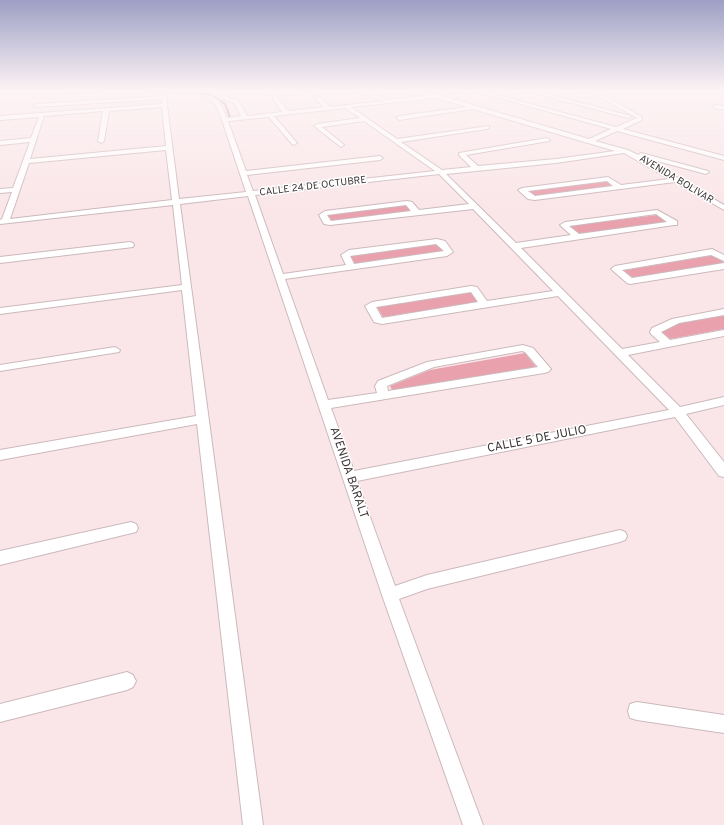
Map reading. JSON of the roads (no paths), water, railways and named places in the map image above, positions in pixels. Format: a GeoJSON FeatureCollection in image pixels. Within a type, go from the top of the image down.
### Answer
{"type":"FeatureCollection","features":[{"type":"Feature","properties":{"kind":"street"},"geometry":{"type":"LineString","coordinates":[[2,222],[16,190],[37,130]]}},
{"type":"Feature","properties":{"kind":"street"},"geometry":{"type":"LineString","coordinates":[[101,141],[103,130]]}},
{"type":"Feature","properties":{"kind":"street"},"geometry":{"type":"LineString","coordinates":[[167,130],[253,825]]}},
{"type":"Feature","properties":{"kind":"street","name":"AVENIDA BARALT"},"geometry":{"type":"LineString","coordinates":[[227,130],[390,595],[474,825]]}},
{"type":"Feature","properties":{"kind":"street"},"geometry":{"type":"LineString","coordinates":[[283,130],[294,142]]}},
{"type":"Feature","properties":{"kind":"street"},"geometry":{"type":"LineString","coordinates":[[321,130],[341,145]]}},
{"type":"Feature","properties":{"kind":"street"},"geometry":{"type":"LineString","coordinates":[[380,130],[441,172],[678,412],[724,472]]}},
{"type":"Feature","properties":{"kind":"street"},"geometry":{"type":"LineString","coordinates":[[395,140],[469,130]]}},
{"type":"Feature","properties":{"kind":"street","name":"AVENIDA BOLIVAR"},"geometry":{"type":"LineString","coordinates":[[550,130],[628,152],[724,208]]}},
{"type":"Feature","properties":{"kind":"street"},"geometry":{"type":"LineString","coordinates":[[589,141],[614,130]]}},
{"type":"Feature","properties":{"kind":"street"},"geometry":{"type":"LineString","coordinates":[[617,130],[724,158]]}},
{"type":"Feature","properties":{"kind":"street"},"geometry":{"type":"LineString","coordinates":[[0,143],[33,140]]}},
{"type":"Feature","properties":{"kind":"street"},"geometry":{"type":"LineString","coordinates":[[477,169],[461,154],[547,140]]}},
{"type":"Feature","properties":{"kind":"street"},"geometry":{"type":"LineString","coordinates":[[26,161],[170,148]]}},
{"type":"Feature","properties":{"kind":"street"},"geometry":{"type":"LineString","coordinates":[[628,152],[706,172]]}},
{"type":"Feature","properties":{"kind":"street","name":"CALLE 24 DE OCTUBRE"},"geometry":{"type":"LineString","coordinates":[[2,222],[628,152]]}},
{"type":"Feature","properties":{"kind":"street"},"geometry":{"type":"LineString","coordinates":[[243,173],[380,158]]}},
{"type":"Feature","properties":{"kind":"street"},"geometry":{"type":"LineString","coordinates":[[620,188],[608,179],[522,190],[531,197],[535,198],[620,188],[676,180]]}},
{"type":"Feature","properties":{"kind":"street"},"geometry":{"type":"LineString","coordinates":[[0,191],[16,190]]}},
{"type":"Feature","properties":{"kind":"street"},"geometry":{"type":"LineString","coordinates":[[416,212],[409,204],[406,203],[323,214],[327,222],[330,223],[475,206]]}},
{"type":"Feature","properties":{"kind":"street"},"geometry":{"type":"LineString","coordinates":[[514,246],[674,223],[657,212],[564,225],[577,236]]}},
{"type":"Feature","properties":{"kind":"street"},"geometry":{"type":"LineString","coordinates":[[279,277],[351,267],[447,253],[449,252],[442,242],[437,241],[349,252],[345,255],[351,267]]}},
{"type":"Feature","properties":{"kind":"street"},"geometry":{"type":"LineString","coordinates":[[0,260],[130,245]]}},
{"type":"Feature","properties":{"kind":"street"},"geometry":{"type":"LineString","coordinates":[[724,258],[712,252],[615,269],[630,281],[724,266]]}},
{"type":"Feature","properties":{"kind":"street"},"geometry":{"type":"LineString","coordinates":[[0,311],[187,287]]}},
{"type":"Feature","properties":{"kind":"street"},"geometry":{"type":"LineString","coordinates":[[484,304],[474,289],[471,289],[370,306],[378,320],[382,321],[561,293]]}},
{"type":"Feature","properties":{"kind":"street"},"geometry":{"type":"LineString","coordinates":[[668,343],[655,332],[656,330],[676,320],[724,312]]}},
{"type":"Feature","properties":{"kind":"street"},"geometry":{"type":"LineString","coordinates":[[620,353],[724,333]]}},
{"type":"Feature","properties":{"kind":"street"},"geometry":{"type":"LineString","coordinates":[[324,404],[384,395],[544,370],[545,369],[529,350],[523,348],[431,364],[382,384],[381,386],[384,395]]}},
{"type":"Feature","properties":{"kind":"street"},"geometry":{"type":"LineString","coordinates":[[0,368],[115,350]]}},
{"type":"Feature","properties":{"kind":"street","name":"CALLE 5 DE JULIO"},"geometry":{"type":"LineString","coordinates":[[349,477],[678,412],[724,401]]}},
{"type":"Feature","properties":{"kind":"street"},"geometry":{"type":"LineString","coordinates":[[0,455],[202,419]]}},
{"type":"Feature","properties":{"kind":"street"},"geometry":{"type":"LineString","coordinates":[[0,558],[131,528]]}},
{"type":"Feature","properties":{"kind":"street"},"geometry":{"type":"LineString","coordinates":[[390,595],[427,582],[620,536]]}},
{"type":"Feature","properties":{"kind":"street"},"geometry":{"type":"LineString","coordinates":[[0,713],[127,681]]}},
{"type":"Feature","properties":{"kind":"street"},"geometry":{"type":"LineString","coordinates":[[637,711],[724,724]]}}]}
